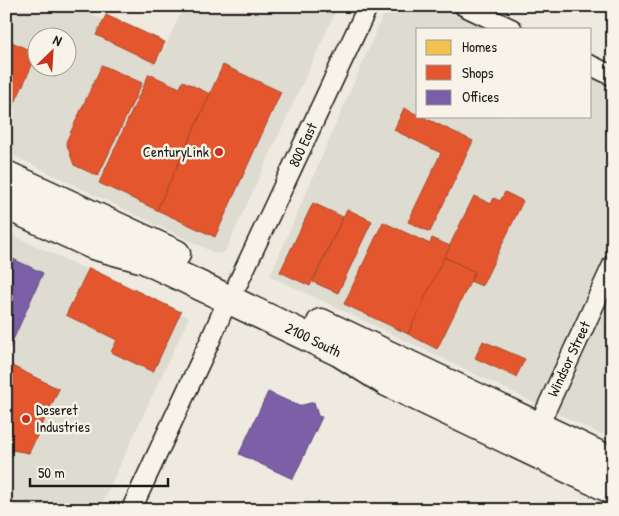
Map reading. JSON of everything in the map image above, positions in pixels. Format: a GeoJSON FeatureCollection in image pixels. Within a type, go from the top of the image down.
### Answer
{"type":"FeatureCollection","features":[{"type":"Feature","properties":{"kind":"main road","name":"2100 South"},"geometry":{"type":"LineString","coordinates":[[6,175],[233,291],[533,439],[613,490]]}},
{"type":"Feature","properties":{"kind":"main road","name":"2100 South"},"geometry":{"type":"LineString","coordinates":[[6,205],[93,245],[144,259],[233,291],[387,382],[533,439],[613,462]]}},
{"type":"Feature","properties":{"kind":"main road"},"geometry":{"type":"LineString","coordinates":[[533,439],[542,446],[549,446],[613,475]]}},
{"type":"Feature","properties":{"kind":"street","name":"800 East"},"geometry":{"type":"LineString","coordinates":[[131,510],[368,6]]}},
{"type":"Feature","properties":{"kind":"street"},"geometry":{"type":"LineString","coordinates":[[464,6],[510,28]]}},
{"type":"Feature","properties":{"kind":"street"},"geometry":{"type":"LineString","coordinates":[[592,66],[613,76]]}},
{"type":"Feature","properties":{"kind":"street","name":"Windsor Street"},"geometry":{"type":"LineString","coordinates":[[533,439],[613,264]]}},
{"type":"Feature","properties":{"kind":"shaded area"},"geometry":{"type":"Polygon","coordinates":[[[6,6],[75,6],[164,49],[184,6],[338,6],[226,250],[217,254],[6,152],[6,6]]]}},
{"type":"Feature","properties":{"kind":"shaded area"},"geometry":{"type":"Polygon","coordinates":[[[390,6],[476,6],[524,28],[416,28],[416,118],[592,118],[592,59],[613,68],[613,440],[270,276],[381,20],[390,6]]]}},
{"type":"Feature","properties":{"kind":"shaded area"},"geometry":{"type":"Polygon","coordinates":[[[6,232],[189,317],[99,510],[6,510],[6,232]]]}},
{"type":"Feature","properties":{"kind":"building: Homes"},"geometry":{"type":"Polygon","coordinates":[[[613,30],[613,58],[608,56],[612,46],[606,44],[613,30]]]}},
{"type":"Feature","properties":{"kind":"building: Shops"},"geometry":{"type":"Polygon","coordinates":[[[106,15],[165,42],[155,63],[96,35],[106,15]]]}},
{"type":"Feature","properties":{"kind":"building: Shops"},"geometry":{"type":"Polygon","coordinates":[[[6,39],[28,50],[28,74],[10,114],[6,116],[6,39]]]}},
{"type":"Feature","properties":{"kind":"building: Shops"},"geometry":{"type":"Polygon","coordinates":[[[102,65],[142,83],[98,176],[74,165],[66,142],[102,65]]]}},
{"type":"Feature","properties":{"kind":"building: Shops","name":"CenturyLink"},"geometry":{"type":"Polygon","coordinates":[[[223,65],[281,92],[215,237],[157,210],[223,65]]]}},
{"type":"Feature","properties":{"kind":"building: Shops"},"geometry":{"type":"Polygon","coordinates":[[[149,74],[180,88],[183,81],[210,94],[157,210],[99,183],[149,74]]]}},
{"type":"Feature","properties":{"kind":"building: Shops"},"geometry":{"type":"Polygon","coordinates":[[[404,108],[416,114],[416,118],[425,118],[473,141],[430,232],[408,222],[441,153],[394,130],[404,108]]]}},
{"type":"Feature","properties":{"kind":"building: Shops"},"geometry":{"type":"Polygon","coordinates":[[[505,192],[523,201],[482,286],[470,281],[475,272],[444,257],[474,196],[491,204],[494,198],[500,201],[505,192]]]}},
{"type":"Feature","properties":{"kind":"building: Shops"},"geometry":{"type":"Polygon","coordinates":[[[313,203],[343,217],[310,286],[280,272],[313,203]]]}},
{"type":"Feature","properties":{"kind":"building: Shops"},"geometry":{"type":"Polygon","coordinates":[[[347,209],[372,221],[338,293],[313,282],[347,209]]]}},
{"type":"Feature","properties":{"kind":"building: Shops"},"geometry":{"type":"Polygon","coordinates":[[[383,222],[430,244],[432,238],[450,246],[408,334],[344,304],[383,222]]]}},
{"type":"Feature","properties":{"kind":"building: Shops"},"geometry":{"type":"Polygon","coordinates":[[[444,257],[475,272],[437,349],[408,334],[444,257]]]}},
{"type":"Feature","properties":{"kind":"building: Shops"},"geometry":{"type":"Polygon","coordinates":[[[89,268],[181,312],[153,372],[111,352],[117,340],[66,315],[89,268]]]}},
{"type":"Feature","properties":{"kind":"building: Shops"},"geometry":{"type":"Polygon","coordinates":[[[483,341],[525,359],[516,377],[475,358],[483,341]]]}},
{"type":"Feature","properties":{"kind":"building: Shops","name":"Deseret Industries"},"geometry":{"type":"Polygon","coordinates":[[[6,363],[59,389],[29,453],[6,449],[6,363]]]}},
{"type":"Feature","properties":{"kind":"building: Offices"},"geometry":{"type":"Polygon","coordinates":[[[13,259],[43,273],[9,349],[6,348],[6,274],[13,259]]]}},
{"type":"Feature","properties":{"kind":"building: Offices"},"geometry":{"type":"Polygon","coordinates":[[[268,392],[299,406],[314,402],[318,416],[322,417],[293,479],[239,454],[268,392]]]}},
{"type":"Feature","properties":{"kind":"place","name":"CenturyLink"},"geometry":{"type":"Point","coordinates":[219,152]}},
{"type":"Feature","properties":{"kind":"place","name":"Deseret Industries"},"geometry":{"type":"Point","coordinates":[26,419]}}]}
